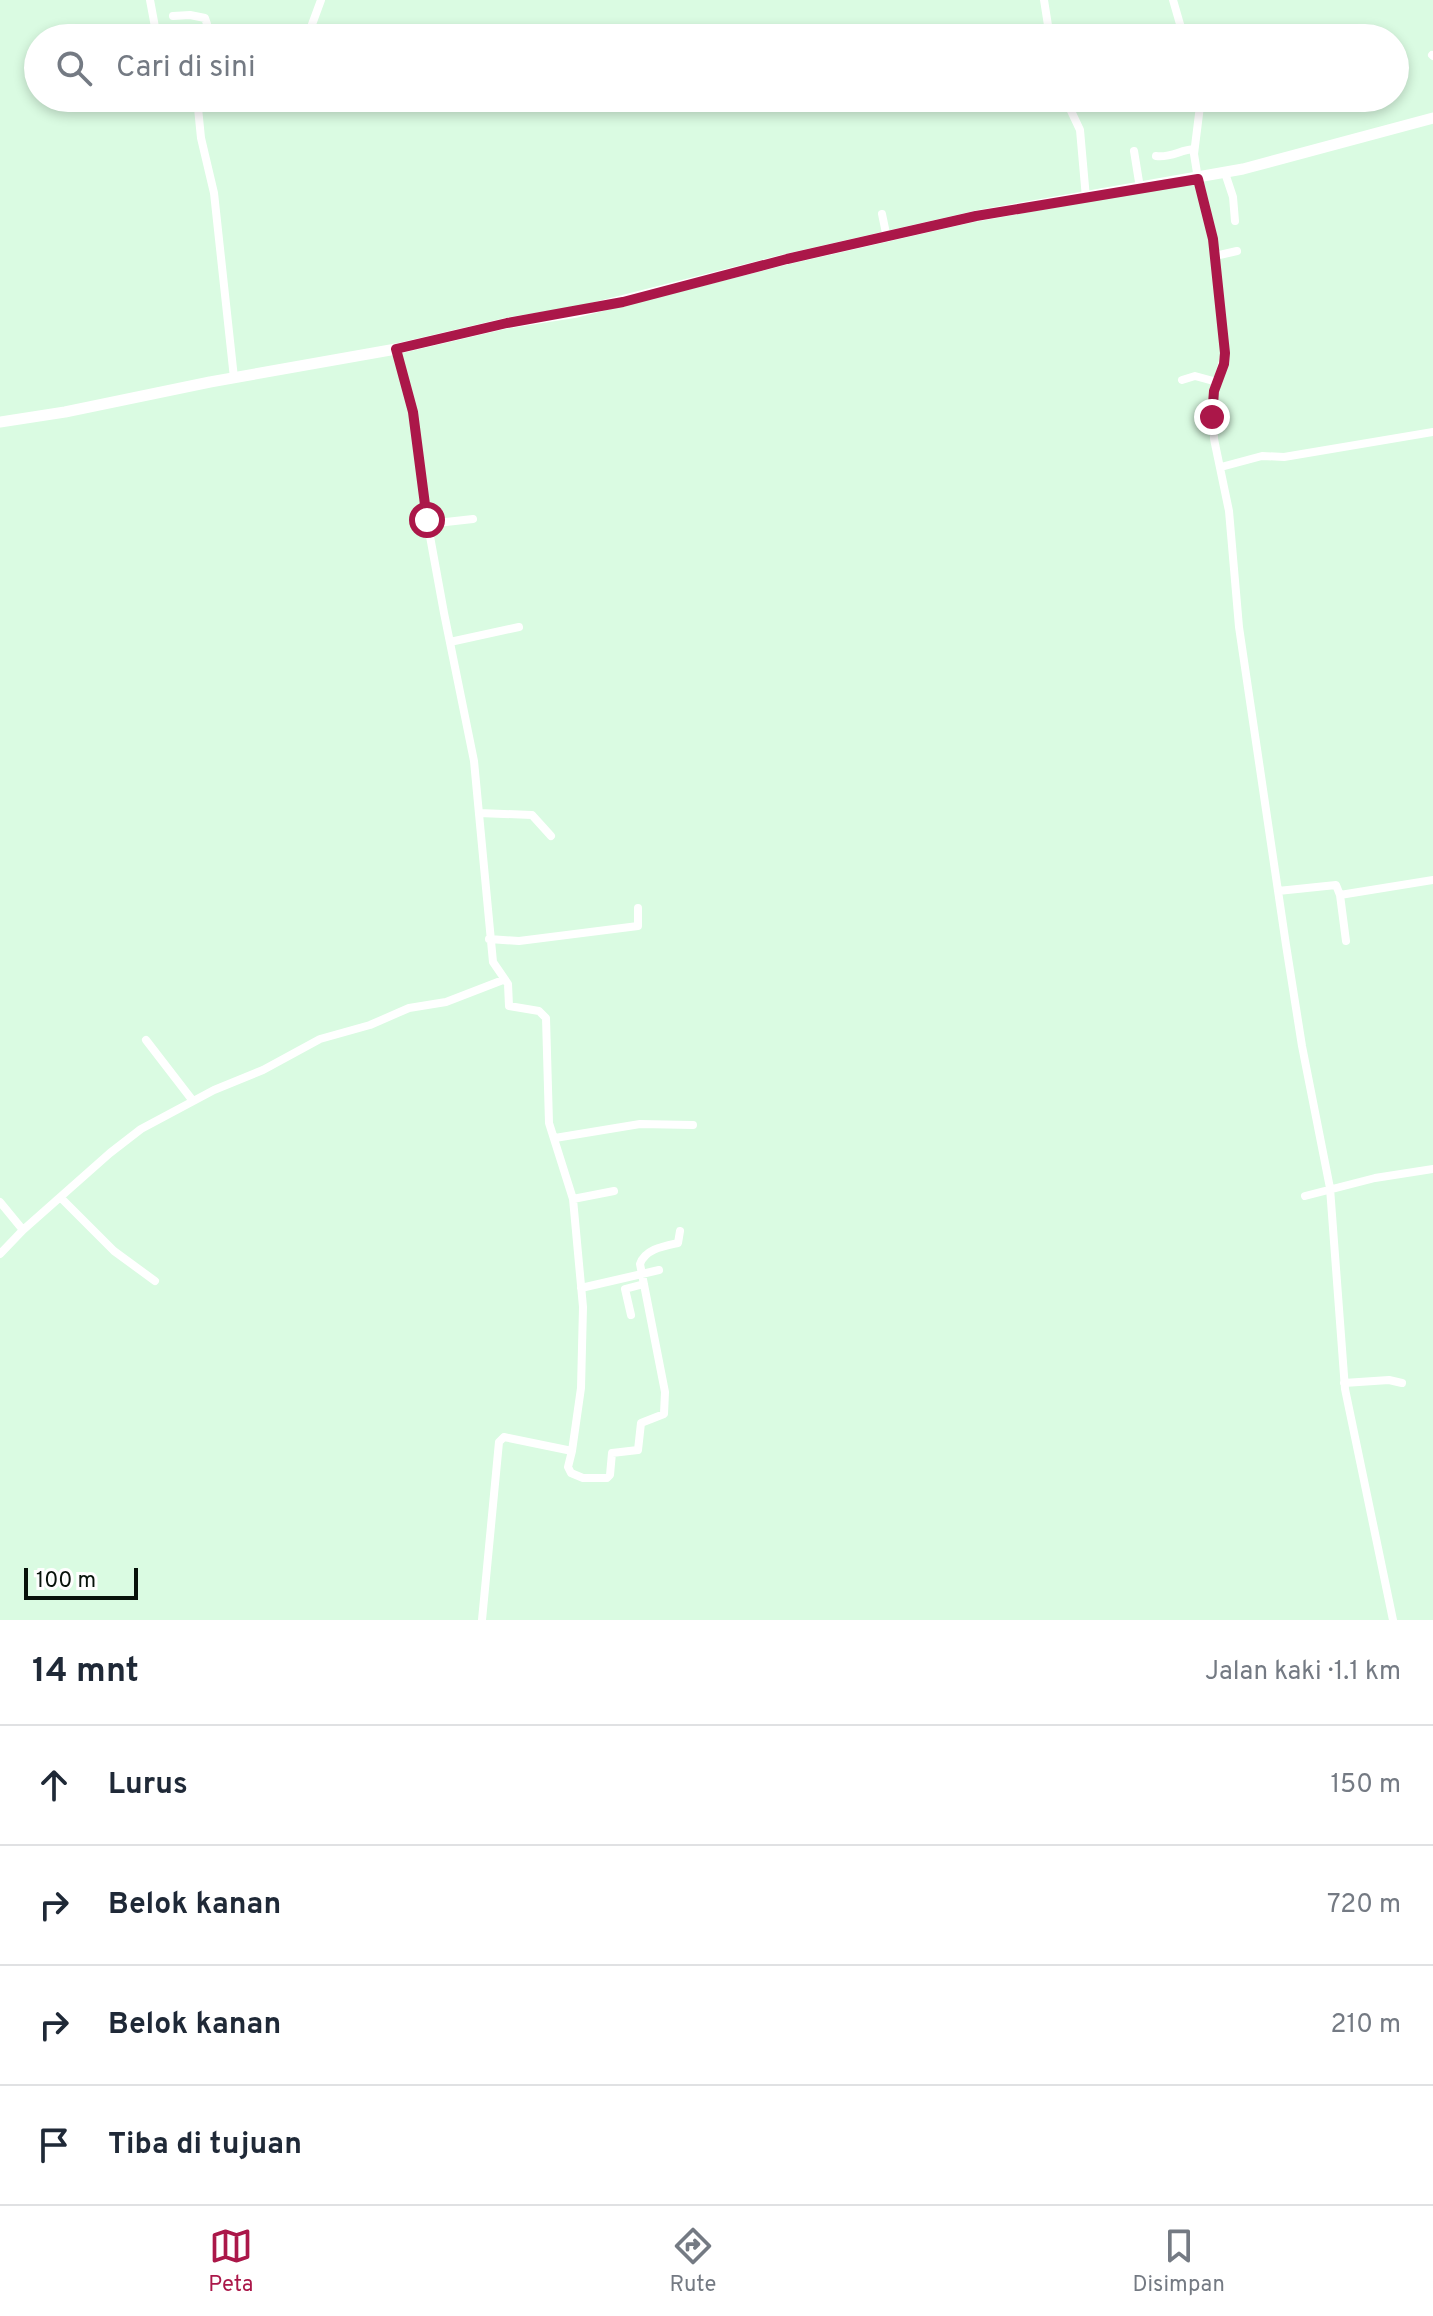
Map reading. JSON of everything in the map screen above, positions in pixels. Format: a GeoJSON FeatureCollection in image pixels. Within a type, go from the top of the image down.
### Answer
{"type":"FeatureCollection","features":[{"type":"Feature","properties":{"kind":"main road"},"geometry":{"type":"LineString","coordinates":[[0,422],[396,349],[507,323],[618,303],[787,259],[976,216],[1225,173],[1433,118]]}},
{"type":"Feature","properties":{"kind":"street"},"geometry":{"type":"LineString","coordinates":[[150,0],[156,24]]}},
{"type":"Feature","properties":{"kind":"street"},"geometry":{"type":"LineString","coordinates":[[312,24],[321,0]]}},
{"type":"Feature","properties":{"kind":"street"},"geometry":{"type":"LineString","coordinates":[[1044,0],[1048,24]]}},
{"type":"Feature","properties":{"kind":"street"},"geometry":{"type":"LineString","coordinates":[[1173,0],[1180,24]]}},
{"type":"Feature","properties":{"kind":"street"},"geometry":{"type":"LineString","coordinates":[[173,16],[205,18],[207,24]]}},
{"type":"Feature","properties":{"kind":"street"},"geometry":{"type":"LineString","coordinates":[[198,112],[214,193],[234,378]]}},
{"type":"Feature","properties":{"kind":"street"},"geometry":{"type":"LineString","coordinates":[[1070,112],[1081,138],[1086,198]]}},
{"type":"Feature","properties":{"kind":"street"},"geometry":{"type":"LineString","coordinates":[[1198,112],[1190,149],[1209,218],[1225,353],[1214,381],[1212,417],[1229,511],[1239,627],[1325,1190],[1344,1383],[1393,1620]]}},
{"type":"Feature","properties":{"kind":"street"},"geometry":{"type":"LineString","coordinates":[[1156,156],[1169,156],[1190,149]]}},
{"type":"Feature","properties":{"kind":"street"},"geometry":{"type":"LineString","coordinates":[[1134,151],[1140,188]]}},
{"type":"Feature","properties":{"kind":"street"},"geometry":{"type":"LineString","coordinates":[[1225,173],[1233,197],[1235,221]]}},
{"type":"Feature","properties":{"kind":"street"},"geometry":{"type":"LineString","coordinates":[[882,214],[887,238]]}},
{"type":"Feature","properties":{"kind":"street"},"geometry":{"type":"LineString","coordinates":[[1215,256],[1237,251]]}},
{"type":"Feature","properties":{"kind":"street"},"geometry":{"type":"LineString","coordinates":[[396,349],[413,412],[428,524],[474,761],[489,939],[494,965],[508,984],[509,1006],[539,1011],[546,1018],[549,1121],[573,1199],[581,1288],[581,1388],[568,1468],[571,1473],[585,1478],[607,1478],[612,1453],[638,1450],[641,1423],[664,1414],[665,1392],[640,1264],[643,1256],[653,1250],[679,1243],[680,1231]]}},
{"type":"Feature","properties":{"kind":"street"},"geometry":{"type":"LineString","coordinates":[[1182,380],[1197,376],[1214,381]]}},
{"type":"Feature","properties":{"kind":"street"},"geometry":{"type":"LineString","coordinates":[[1221,467],[1262,456],[1284,457],[1433,432]]}},
{"type":"Feature","properties":{"kind":"street"},"geometry":{"type":"LineString","coordinates":[[428,524],[473,519]]}},
{"type":"Feature","properties":{"kind":"street"},"geometry":{"type":"LineString","coordinates":[[450,642],[519,627]]}},
{"type":"Feature","properties":{"kind":"street"},"geometry":{"type":"LineString","coordinates":[[479,813],[532,815],[551,836]]}},
{"type":"Feature","properties":{"kind":"street"},"geometry":{"type":"LineString","coordinates":[[1340,895],[1433,880]]}},
{"type":"Feature","properties":{"kind":"street"},"geometry":{"type":"LineString","coordinates":[[1278,891],[1336,885],[1346,941]]}},
{"type":"Feature","properties":{"kind":"street"},"geometry":{"type":"LineString","coordinates":[[489,939],[519,941],[638,926],[638,908]]}},
{"type":"Feature","properties":{"kind":"street"},"geometry":{"type":"LineString","coordinates":[[0,1254],[23,1230],[133,1135],[193,1101],[265,1069],[320,1039],[370,1025],[409,1008],[446,1002],[503,980]]}},
{"type":"Feature","properties":{"kind":"street"},"geometry":{"type":"LineString","coordinates":[[146,1040],[193,1101]]}},
{"type":"Feature","properties":{"kind":"street"},"geometry":{"type":"LineString","coordinates":[[555,1138],[640,1124],[693,1125]]}},
{"type":"Feature","properties":{"kind":"street"},"geometry":{"type":"LineString","coordinates":[[1305,1196],[1433,1169]]}},
{"type":"Feature","properties":{"kind":"street"},"geometry":{"type":"LineString","coordinates":[[573,1199],[614,1191]]}},
{"type":"Feature","properties":{"kind":"street"},"geometry":{"type":"LineString","coordinates":[[61,1198],[114,1251],[155,1281]]}},
{"type":"Feature","properties":{"kind":"street"},"geometry":{"type":"LineString","coordinates":[[0,1202],[23,1230]]}},
{"type":"Feature","properties":{"kind":"street"},"geometry":{"type":"LineString","coordinates":[[631,1315],[625,1289],[659,1270]]}},
{"type":"Feature","properties":{"kind":"street"},"geometry":{"type":"LineString","coordinates":[[581,1288],[643,1280]]}},
{"type":"Feature","properties":{"kind":"street"},"geometry":{"type":"LineString","coordinates":[[1344,1383],[1389,1380],[1402,1383]]}},
{"type":"Feature","properties":{"kind":"street"},"geometry":{"type":"LineString","coordinates":[[482,1620],[499,1442],[504,1437],[572,1451]]}},
{"type":"Feature","properties":{"kind":"route"},"geometry":{"type":"LineString","coordinates":[[427,520],[413,412],[396,349],[507,323],[623,302],[787,259],[976,216],[1198,179],[1213,239],[1225,353],[1214,391],[1212,417]]}}]}
